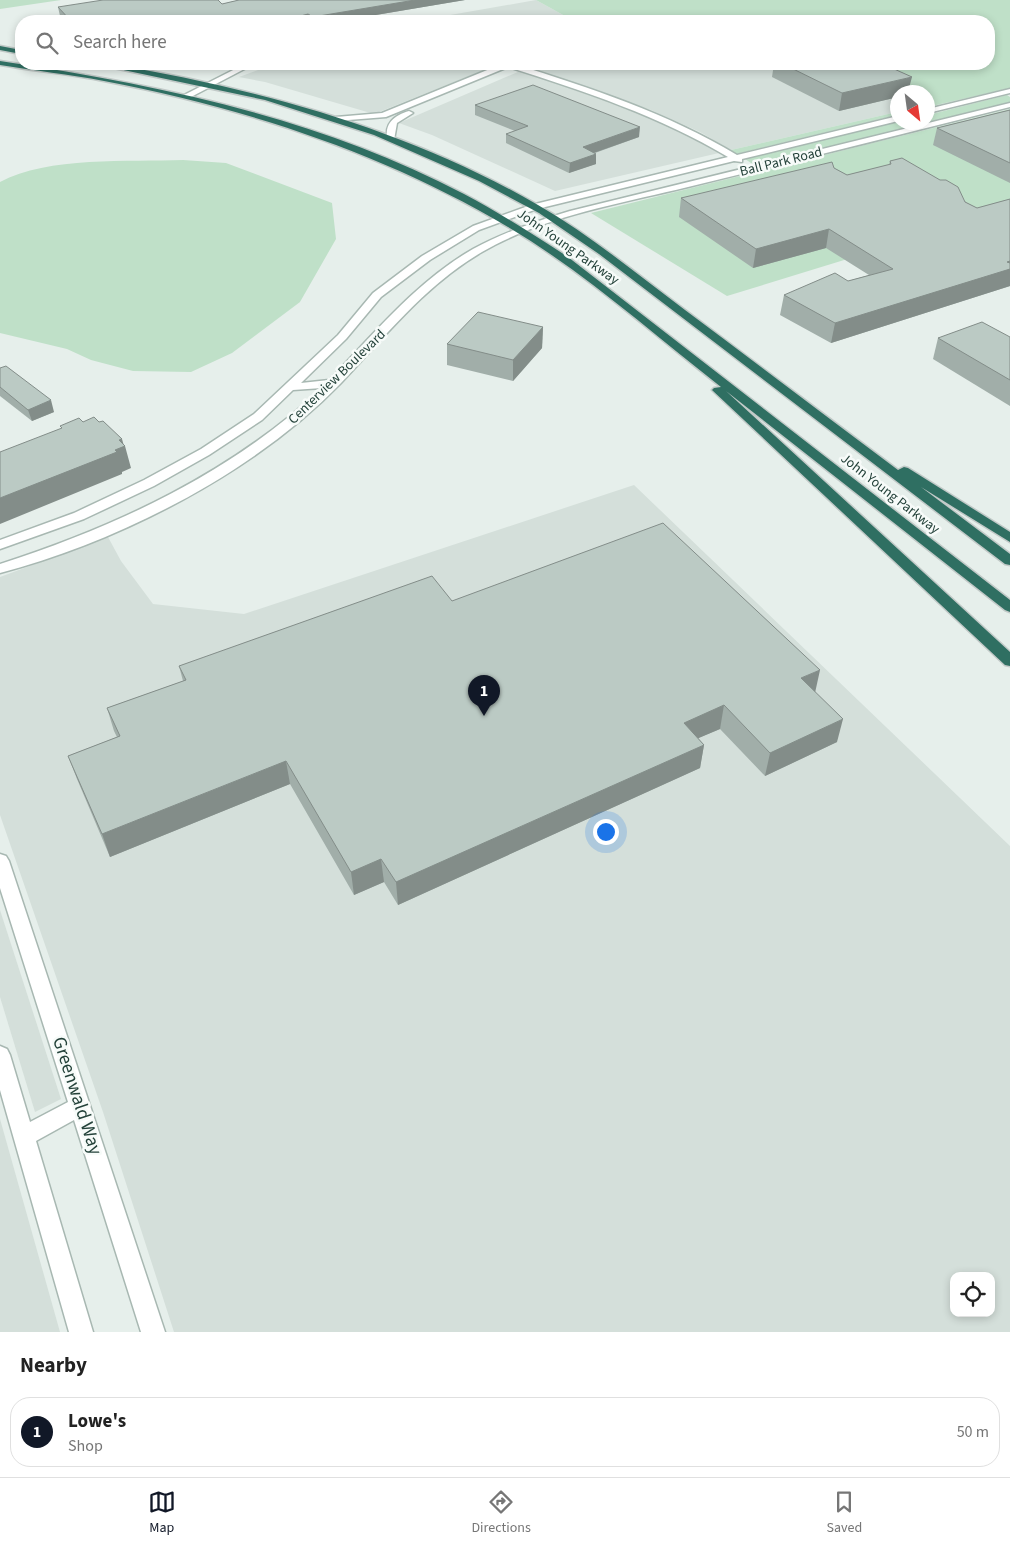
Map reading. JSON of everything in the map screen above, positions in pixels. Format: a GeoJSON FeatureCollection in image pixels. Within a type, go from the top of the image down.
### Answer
{"type":"FeatureCollection","features":[{"type":"Feature","properties":{"kind":"highway"},"geometry":{"type":"LineString","coordinates":[[0,48],[15,51]]}},
{"type":"Feature","properties":{"kind":"highway","name":"John Young Parkway"},"geometry":{"type":"LineString","coordinates":[[0,63],[15,65]]}},
{"type":"Feature","properties":{"kind":"highway","name":"John Young Parkway"},"geometry":{"type":"LineString","coordinates":[[47,70],[114,80],[265,116],[340,141],[394,163],[501,218],[520,229],[646,322],[1010,607]]}},
{"type":"Feature","properties":{"kind":"highway","name":"John Young Parkway"},"geometry":{"type":"LineString","coordinates":[[134,70],[210,83],[336,119],[391,138],[478,177],[534,207],[610,258],[1010,561]]}},
{"type":"Feature","properties":{"kind":"highway"},"geometry":{"type":"LineString","coordinates":[[646,322],[1010,661]]}},
{"type":"Feature","properties":{"kind":"highway"},"geometry":{"type":"LineString","coordinates":[[865,451],[923,481],[1010,538]]}},
{"type":"Feature","properties":{"kind":"street"},"geometry":{"type":"LineString","coordinates":[[186,96],[237,70]]}},
{"type":"Feature","properties":{"kind":"street"},"geometry":{"type":"LineString","coordinates":[[336,119],[383,115],[493,70]]}},
{"type":"Feature","properties":{"kind":"street"},"geometry":{"type":"LineString","coordinates":[[391,138],[391,125],[395,120],[515,70]]}},
{"type":"Feature","properties":{"kind":"street"},"geometry":{"type":"LineString","coordinates":[[526,70],[647,112],[694,134],[752,169]]}},
{"type":"Feature","properties":{"kind":"street"},"geometry":{"type":"LineString","coordinates":[[935,109],[1009,92]]}},
{"type":"Feature","properties":{"kind":"street"},"geometry":{"type":"LineString","coordinates":[[411,104],[422,108]]}},
{"type":"Feature","properties":{"kind":"street","name":"Ball Park Road"},"geometry":{"type":"LineString","coordinates":[[553,219],[1010,105]]}},
{"type":"Feature","properties":{"kind":"street","name":"Ball Park Road"},"geometry":{"type":"LineString","coordinates":[[534,207],[890,120]]}},
{"type":"Feature","properties":{"kind":"street","name":"Centerview Boulevard"},"geometry":{"type":"LineString","coordinates":[[0,544],[79,516],[149,483],[205,452],[258,417],[342,337],[377,295],[426,258],[476,228],[534,207]]}},
{"type":"Feature","properties":{"kind":"street","name":"Centerview Boulevard"},"geometry":{"type":"LineString","coordinates":[[0,569],[90,538],[193,489],[277,433],[335,383],[419,296],[474,253],[520,229],[553,219]]}},
{"type":"Feature","properties":{"kind":"street"},"geometry":{"type":"LineString","coordinates":[[291,387],[335,383]]}},
{"type":"Feature","properties":{"kind":"street","name":"Greenwald Way"},"geometry":{"type":"LineString","coordinates":[[0,861],[153,1332]]}},
{"type":"Feature","properties":{"kind":"street"},"geometry":{"type":"LineString","coordinates":[[0,1055],[81,1332]]}},
{"type":"Feature","properties":{"kind":"street"},"geometry":{"type":"LineString","coordinates":[[24,1136],[81,1106]]}},
{"type":"Feature","properties":{"kind":"shaded area"},"geometry":{"type":"Polygon","coordinates":[[[536,0],[563,15],[450,15],[536,0]]]}},
{"type":"Feature","properties":{"kind":"shaded area"},"geometry":{"type":"Polygon","coordinates":[[[258,70],[484,70],[374,114],[265,82],[239,77],[258,70]]]}},
{"type":"Feature","properties":{"kind":"shaded area"},"geometry":{"type":"Polygon","coordinates":[[[534,70],[851,70],[890,88],[890,114],[731,150],[700,132],[651,110],[534,70]]]}},
{"type":"Feature","properties":{"kind":"shaded area"},"geometry":{"type":"Polygon","coordinates":[[[520,71],[643,114],[689,135],[719,153],[555,191],[432,135],[399,123],[520,71]]]}},
{"type":"Feature","properties":{"kind":"shaded area"},"geometry":{"type":"Polygon","coordinates":[[[634,485],[1010,846],[1010,1332],[174,1332],[103,1112],[0,815],[0,577],[108,537],[121,561],[153,604],[244,614],[634,485]]]}},
{"type":"Feature","properties":{"kind":"shaded area"},"geometry":{"type":"Polygon","coordinates":[[[0,910],[61,1099],[35,1112],[0,997],[0,910]]]}},
{"type":"Feature","properties":{"kind":"shaded area"},"geometry":{"type":"Polygon","coordinates":[[[0,1119],[60,1332],[0,1332],[0,1119]]]}},
{"type":"Feature","properties":{"kind":"green space"},"geometry":{"type":"Polygon","coordinates":[[[0,0],[61,0],[0,9],[0,0]]]}},
{"type":"Feature","properties":{"kind":"green space"},"geometry":{"type":"Polygon","coordinates":[[[536,0],[1010,0],[1010,88],[935,105],[935,85],[890,85],[890,88],[851,70],[995,70],[995,15],[563,15],[536,0]]]}},
{"type":"Feature","properties":{"kind":"green space"},"geometry":{"type":"Polygon","coordinates":[[[1007,95],[1010,97],[1010,102],[935,120],[935,113],[1007,95]]]}},
{"type":"Feature","properties":{"kind":"green space"},"geometry":{"type":"Polygon","coordinates":[[[1010,109],[1010,209],[727,296],[591,213],[925,130],[935,130],[935,128],[1010,109]]]}},
{"type":"Feature","properties":{"kind":"green space"},"geometry":{"type":"Polygon","coordinates":[[[890,114],[890,117],[736,154],[731,150],[890,114]]]}},
{"type":"Feature","properties":{"kind":"green space"},"geometry":{"type":"Polygon","coordinates":[[[890,124],[890,130],[896,130],[754,165],[745,159],[890,124]]]}},
{"type":"Feature","properties":{"kind":"green space"},"geometry":{"type":"Polygon","coordinates":[[[183,160],[226,163],[332,203],[336,239],[300,302],[232,353],[191,372],[133,371],[91,360],[67,349],[0,333],[0,182],[19,174],[65,164],[183,160]]]}},
{"type":"Feature","properties":{"kind":"building"},"geometry":{"type":"Polygon","coordinates":[[[103,0],[218,0],[222,4],[239,0],[415,0],[325,15],[65,15],[58,7],[103,0]]]}},
{"type":"Feature","properties":{"kind":"building"},"geometry":{"type":"Polygon","coordinates":[[[795,70],[896,70],[912,77],[842,93],[795,70]]]}},
{"type":"Feature","properties":{"kind":"building"},"geometry":{"type":"Polygon","coordinates":[[[533,85],[640,127],[583,147],[596,154],[570,163],[506,134],[528,126],[475,105],[533,85]]]}},
{"type":"Feature","properties":{"kind":"building"},"geometry":{"type":"Polygon","coordinates":[[[1010,110],[1010,163],[937,128],[1010,110]]]}},
{"type":"Feature","properties":{"kind":"building"},"geometry":{"type":"Polygon","coordinates":[[[902,158],[940,180],[946,180],[958,187],[965,202],[977,208],[1010,199],[1010,261],[1007,262],[1010,263],[1010,269],[835,323],[784,295],[835,273],[848,281],[893,269],[829,229],[756,249],[681,198],[832,162],[834,168],[847,175],[891,164],[890,161],[902,158]]]}},
{"type":"Feature","properties":{"kind":"building"},"geometry":{"type":"Polygon","coordinates":[[[478,312],[543,327],[513,360],[447,344],[478,312]]]}},
{"type":"Feature","properties":{"kind":"building"},"geometry":{"type":"Polygon","coordinates":[[[982,322],[1010,337],[1010,380],[938,338],[982,322]]]}},
{"type":"Feature","properties":{"kind":"building"},"geometry":{"type":"Polygon","coordinates":[[[6,366],[51,400],[28,410],[0,387],[0,368],[6,366]]]}},
{"type":"Feature","properties":{"kind":"building"},"geometry":{"type":"Polygon","coordinates":[[[94,417],[99,422],[103,421],[122,439],[119,440],[125,446],[115,450],[117,452],[0,498],[0,452],[62,428],[60,426],[79,418],[83,422],[94,417]]]}},
{"type":"Feature","properties":{"kind":"building"},"geometry":{"type":"Polygon","coordinates":[[[663,523],[820,670],[801,678],[843,719],[770,753],[724,705],[684,723],[704,745],[396,882],[381,859],[351,872],[286,761],[102,834],[68,756],[120,736],[107,708],[186,680],[179,666],[432,576],[452,601],[663,523]]]}},
{"type":"Feature","properties":{"kind":"place","name":"Lowe's"},"geometry":{"type":"Point","coordinates":[484,716]}}]}
